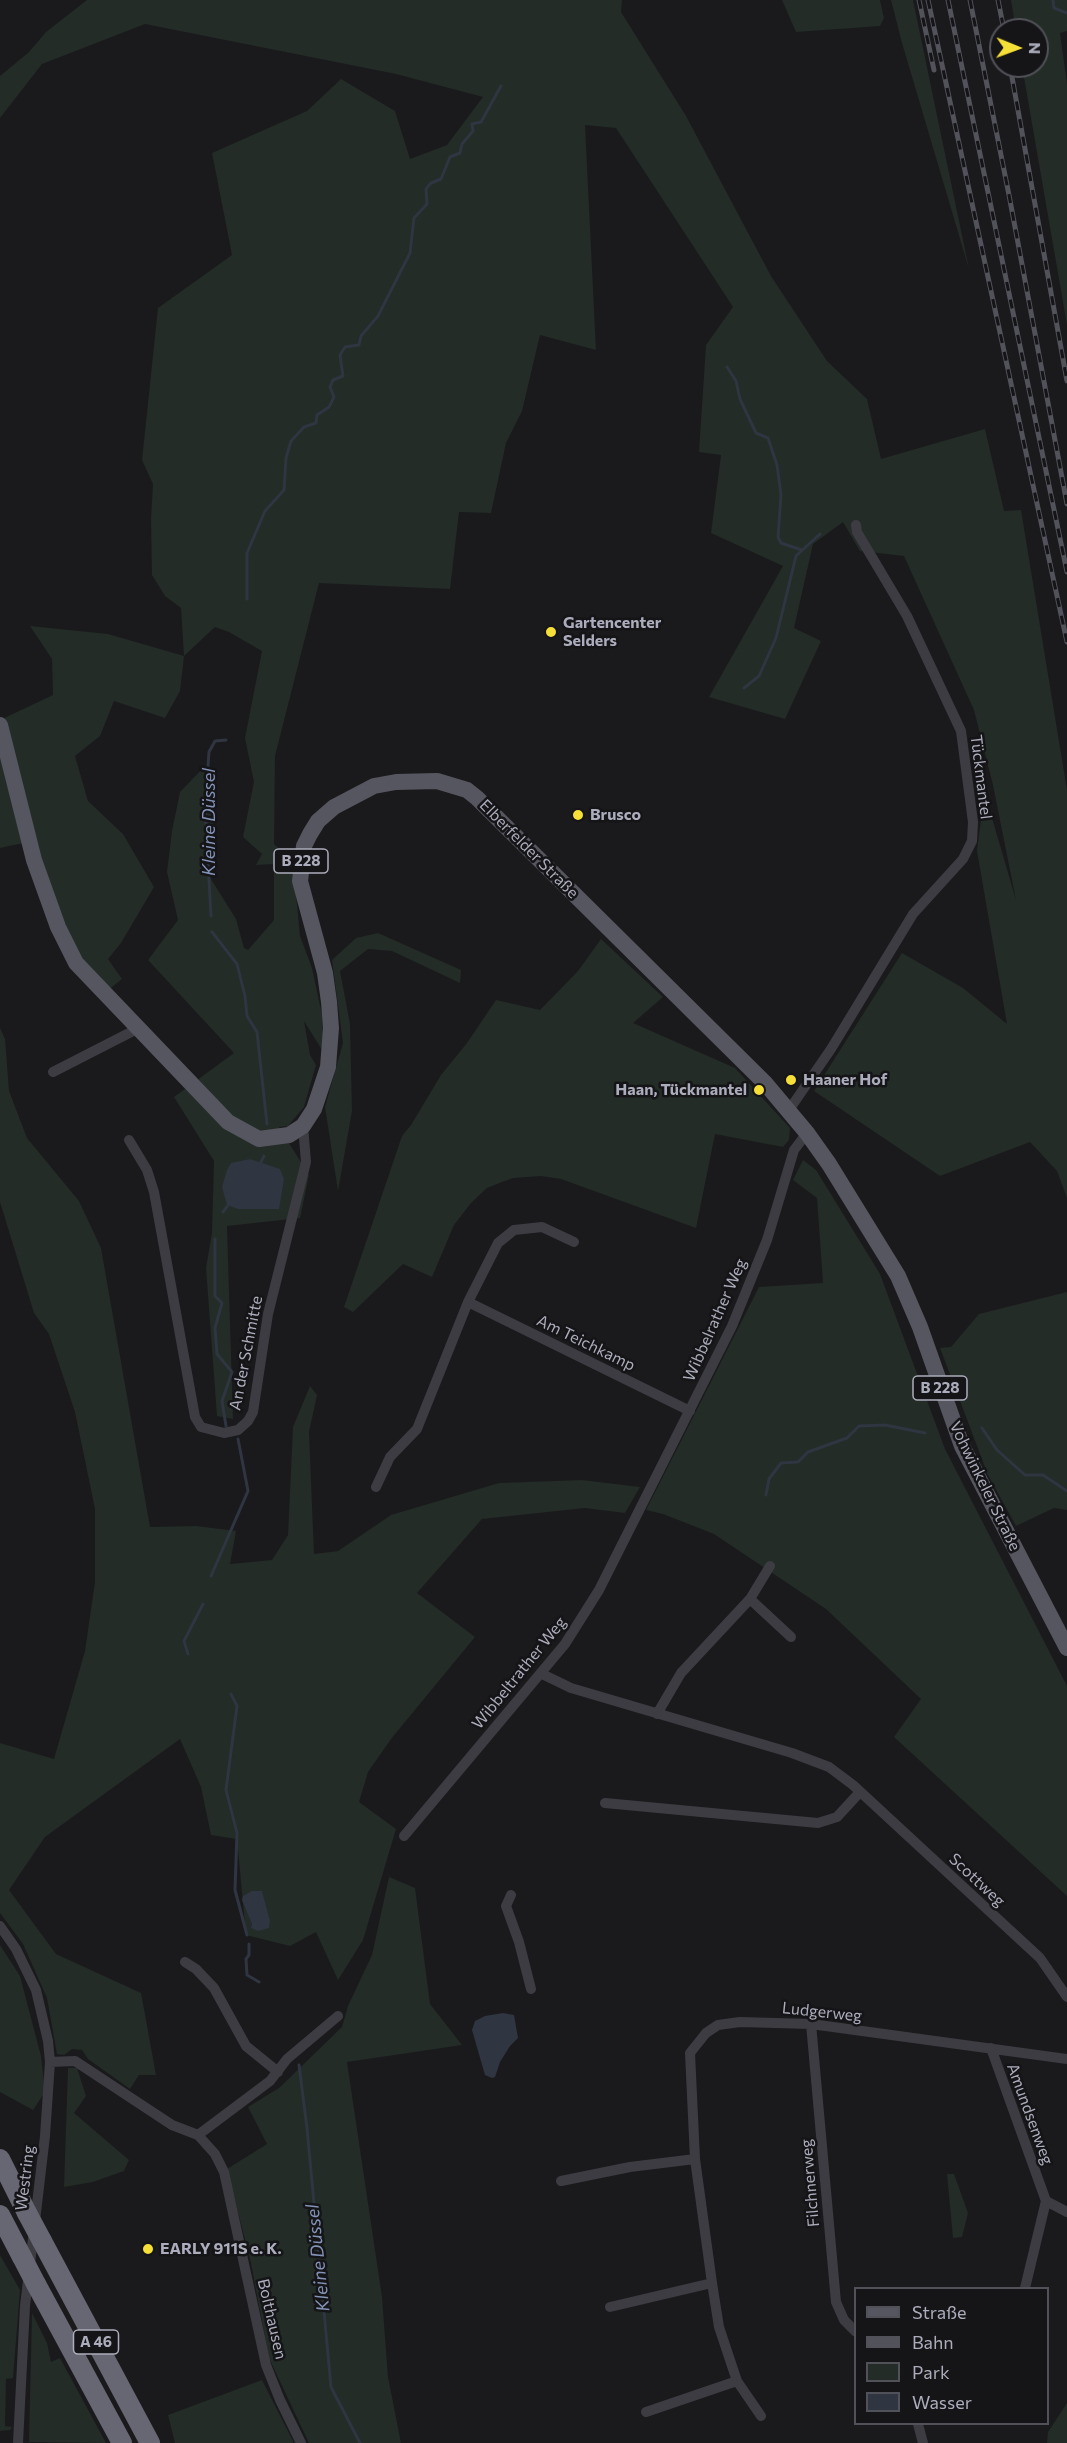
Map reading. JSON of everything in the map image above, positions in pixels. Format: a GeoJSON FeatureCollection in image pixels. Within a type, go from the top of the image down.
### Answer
{"type":"FeatureCollection","features":[{"type":"Feature","properties":{"kind":"highway","name":"A 46"},"geometry":{"type":"LineString","coordinates":[[0,2159],[27,2214],[150,2443]]}},
{"type":"Feature","properties":{"kind":"highway","name":"A 46"},"geometry":{"type":"LineString","coordinates":[[0,2215],[122,2443]]}},
{"type":"Feature","properties":{"kind":"main road"},"geometry":{"type":"LineString","coordinates":[[0,724],[34,860],[58,927],[76,963],[228,1122],[259,1139],[289,1135],[303,1126]]}},
{"type":"Feature","properties":{"kind":"main road","name":"Elberfelder Straße"},"geometry":{"type":"LineString","coordinates":[[303,1126],[315,1109],[328,1067],[331,1028],[325,973],[300,881],[304,846],[318,821],[353,795],[385,784],[422,780],[452,784],[477,798],[789,1110],[807,1133]]}},
{"type":"Feature","properties":{"kind":"main road","name":"Vohwinkeler Straße"},"geometry":{"type":"LineString","coordinates":[[807,1133],[898,1276],[920,1327],[962,1446],[1067,1648]]}},
{"type":"Feature","properties":{"kind":"street","name":"Tückmantel"},"geometry":{"type":"LineString","coordinates":[[789,1110],[831,1049],[913,914],[963,859],[972,841],[973,822],[961,731],[907,616],[856,532],[856,525]]}},
{"type":"Feature","properties":{"kind":"street"},"geometry":{"type":"LineString","coordinates":[[53,1072],[137,1029]]}},
{"type":"Feature","properties":{"kind":"street","name":"An der Schmitte"},"geometry":{"type":"LineString","coordinates":[[129,1140],[147,1170],[154,1191],[195,1417],[201,1427],[224,1433],[238,1430],[248,1421],[253,1412],[268,1314],[306,1162],[303,1126]]}},
{"type":"Feature","properties":{"kind":"street","name":"Wibbelrather Weg"},"geometry":{"type":"LineString","coordinates":[[636,1515],[732,1326],[767,1240],[794,1149],[807,1133]]}},
{"type":"Feature","properties":{"kind":"street"},"geometry":{"type":"LineString","coordinates":[[376,1487],[390,1457],[417,1429],[468,1302],[498,1244],[514,1230],[542,1227],[574,1242]]}},
{"type":"Feature","properties":{"kind":"street","name":"Am Teichkamp"},"geometry":{"type":"LineString","coordinates":[[468,1302],[690,1411]]}},
{"type":"Feature","properties":{"kind":"street","name":"Wibbeltrather Weg"},"geometry":{"type":"LineString","coordinates":[[404,1836],[566,1644],[599,1590],[636,1515]]}},
{"type":"Feature","properties":{"kind":"street"},"geometry":{"type":"LineString","coordinates":[[657,1714],[681,1673],[750,1599],[770,1566]]}},
{"type":"Feature","properties":{"kind":"street"},"geometry":{"type":"LineString","coordinates":[[750,1599],[790,1637]]}},
{"type":"Feature","properties":{"kind":"street","name":"Scottweg"},"geometry":{"type":"LineString","coordinates":[[542,1674],[571,1688],[818,1762],[860,1792],[1040,1958],[1067,1997]]}},
{"type":"Feature","properties":{"kind":"street"},"geometry":{"type":"LineString","coordinates":[[605,1803],[818,1823],[837,1817],[860,1792]]}},
{"type":"Feature","properties":{"kind":"street"},"geometry":{"type":"LineString","coordinates":[[512,1895],[506,1906],[519,1942],[531,1989]]}},
{"type":"Feature","properties":{"kind":"street","name":"Westring"},"geometry":{"type":"LineString","coordinates":[[0,1926],[16,1949],[36,1990],[48,2041],[50,2062],[45,2136],[25,2306],[18,2443]]}},
{"type":"Feature","properties":{"kind":"street"},"geometry":{"type":"LineString","coordinates":[[185,1962],[196,1969],[214,1988],[246,2046],[278,2072]]}},
{"type":"Feature","properties":{"kind":"street"},"geometry":{"type":"LineString","coordinates":[[50,2062],[75,2061],[172,2125],[198,2135],[278,2072],[287,2059],[338,2016]]}},
{"type":"Feature","properties":{"kind":"street","name":"Ludgerweg"},"geometry":{"type":"LineString","coordinates":[[761,2416],[737,2381],[719,2327],[712,2283],[695,2159],[690,2053],[706,2033],[718,2025],[740,2022],[812,2024],[1067,2059]]}},
{"type":"Feature","properties":{"kind":"street","name":"Filchnerweg"},"geometry":{"type":"LineString","coordinates":[[812,2024],[836,2302],[844,2320],[854,2331]]}},
{"type":"Feature","properties":{"kind":"street","name":"Amundsenweg"},"geometry":{"type":"LineString","coordinates":[[991,2048],[1046,2200]]}},
{"type":"Feature","properties":{"kind":"street","name":"Bolthausen"},"geometry":{"type":"LineString","coordinates":[[198,2135],[210,2148],[224,2172],[266,2365],[301,2443]]}},
{"type":"Feature","properties":{"kind":"street"},"geometry":{"type":"LineString","coordinates":[[561,2181],[695,2159]]}},
{"type":"Feature","properties":{"kind":"street"},"geometry":{"type":"LineString","coordinates":[[1025,2287],[1046,2200],[1067,2212]]}},
{"type":"Feature","properties":{"kind":"street"},"geometry":{"type":"LineString","coordinates":[[610,2307],[712,2283]]}},
{"type":"Feature","properties":{"kind":"street"},"geometry":{"type":"LineString","coordinates":[[646,2412],[737,2381]]}},
{"type":"Feature","properties":{"kind":"street"},"geometry":{"type":"LineString","coordinates":[[918,2425],[923,2443]]}},
{"type":"Feature","properties":{"kind":"green space"},"geometry":{"type":"Polygon","coordinates":[[[87,0],[622,0],[621,12],[686,116],[771,276],[827,361],[867,399],[881,459],[985,429],[1004,511],[1021,510],[1067,790],[1067,1198],[1057,1171],[1030,1142],[940,1176],[814,1091],[902,953],[963,988],[1007,1024],[977,851],[981,820],[978,770],[1016,900],[993,785],[974,710],[904,556],[860,551],[843,522],[813,544],[794,628],[821,641],[785,719],[709,697],[783,566],[711,533],[721,455],[699,452],[706,345],[733,307],[616,128],[585,125],[596,350],[540,335],[522,411],[506,443],[491,513],[459,512],[450,589],[319,583],[275,756],[274,844],[293,863],[300,936],[312,968],[322,1015],[324,1053],[304,1021],[310,1055],[316,1065],[304,1107],[288,1126],[279,1127],[309,1175],[300,1218],[227,1226],[233,1419],[217,1416],[206,1268],[212,1233],[214,1161],[174,1097],[234,1053],[148,960],[178,920],[167,872],[172,831],[180,792],[203,768],[217,800],[206,871],[236,919],[244,948],[248,950],[274,920],[274,864],[256,865],[262,854],[243,837],[254,782],[245,738],[262,651],[229,632],[215,627],[184,656],[181,608],[165,596],[152,575],[153,484],[142,460],[158,308],[232,255],[212,153],[307,111],[341,79],[395,111],[410,159],[447,145],[483,97],[396,74],[145,24],[42,64],[0,118],[0,76],[29,52],[46,32],[87,0]]]}},
{"type":"Feature","properties":{"kind":"green space"},"geometry":{"type":"Polygon","coordinates":[[[782,0],[880,0],[884,18],[880,26],[796,32],[782,0]]]}},
{"type":"Feature","properties":{"kind":"green space"},"geometry":{"type":"Polygon","coordinates":[[[891,0],[913,0],[969,269],[902,43],[891,0]]]}},
{"type":"Feature","properties":{"kind":"green space"},"geometry":{"type":"Polygon","coordinates":[[[1011,0],[1067,0],[1067,31],[1060,33],[1067,84],[1067,325],[1024,78],[1049,78],[1049,18],[1014,18],[1011,0]]]}},
{"type":"Feature","properties":{"kind":"green space"},"geometry":{"type":"Polygon","coordinates":[[[30,626],[108,634],[184,656],[180,691],[165,718],[114,701],[100,736],[75,756],[88,801],[123,834],[154,887],[121,943],[108,959],[122,979],[107,991],[77,957],[33,841],[0,848],[0,720],[53,695],[52,659],[30,626]]]}},
{"type":"Feature","properties":{"kind":"green space"},"geometry":{"type":"Polygon","coordinates":[[[378,933],[461,970],[460,983],[392,951],[368,949],[340,971],[350,1024],[352,1111],[338,1191],[325,1107],[343,1043],[332,960],[356,938],[378,933]]]}},
{"type":"Feature","properties":{"kind":"green space"},"geometry":{"type":"Polygon","coordinates":[[[601,939],[663,997],[633,1023],[735,1068],[790,1128],[789,1140],[783,1147],[715,1134],[696,1228],[561,1179],[541,1176],[513,1178],[502,1182],[487,1188],[471,1203],[454,1225],[432,1277],[403,1264],[353,1312],[344,1307],[402,1136],[441,1075],[467,1043],[496,1000],[540,1010],[578,971],[601,939]]]}},
{"type":"Feature","properties":{"kind":"green space"},"geometry":{"type":"Polygon","coordinates":[[[0,1028],[5,1039],[9,1091],[27,1138],[79,1201],[101,1248],[150,1527],[196,1526],[236,1531],[230,1564],[272,1560],[288,1535],[293,1427],[310,1386],[317,1395],[309,1432],[314,1554],[338,1551],[391,1515],[499,1483],[582,1480],[640,1487],[625,1513],[585,1508],[482,1519],[417,1593],[475,1637],[391,1739],[368,1772],[359,1802],[396,1829],[363,1940],[338,1980],[316,1932],[290,1946],[246,1935],[237,1839],[211,1835],[201,1787],[180,1739],[45,1837],[9,1890],[56,1954],[141,1993],[156,2075],[139,2075],[130,2089],[88,2059],[82,2050],[72,2049],[64,2055],[57,2054],[47,1998],[23,1944],[0,1913],[0,1743],[54,1759],[85,1651],[95,1582],[95,1509],[75,1412],[49,1334],[34,1313],[0,1202],[0,1028]]]}},
{"type":"Feature","properties":{"kind":"green space"},"geometry":{"type":"Polygon","coordinates":[[[803,1160],[816,1170],[880,1274],[945,1449],[1067,1686],[1067,1896],[894,1737],[921,1699],[826,1609],[714,1534],[663,1514],[646,1510],[759,1287],[823,1283],[817,1198],[793,1180],[803,1160]]]}},
{"type":"Feature","properties":{"kind":"green space"},"geometry":{"type":"Polygon","coordinates":[[[1067,1292],[1067,1510],[1054,1508],[1016,1526],[988,1475],[940,1348],[951,1347],[979,1314],[1067,1292]]]}},
{"type":"Feature","properties":{"kind":"green space"},"geometry":{"type":"Polygon","coordinates":[[[389,1877],[415,1888],[430,2004],[462,2045],[347,2062],[382,2297],[388,2377],[401,2443],[309,2443],[269,2358],[251,2263],[227,2169],[267,2144],[248,2107],[279,2088],[342,2027],[348,2006],[372,1955],[389,1877]]]}},
{"type":"Feature","properties":{"kind":"green space"},"geometry":{"type":"Polygon","coordinates":[[[0,1945],[20,1976],[41,2056],[45,2092],[33,2110],[0,2092],[0,1945]]]}},
{"type":"Feature","properties":{"kind":"green space"},"geometry":{"type":"Polygon","coordinates":[[[68,2068],[77,2068],[86,2096],[74,2113],[129,2160],[124,2171],[93,2182],[64,2187],[68,2068]]]}},
{"type":"Feature","properties":{"kind":"green space"},"geometry":{"type":"Polygon","coordinates":[[[947,2174],[954,2174],[968,2213],[962,2237],[953,2238],[947,2174]]]}},
{"type":"Feature","properties":{"kind":"green space"},"geometry":{"type":"Polygon","coordinates":[[[0,2255],[20,2290],[13,2378],[6,2379],[5,2426],[12,2427],[10,2430],[0,2431],[0,2255]]]}},
{"type":"Feature","properties":{"kind":"green space"},"geometry":{"type":"Polygon","coordinates":[[[32,2313],[47,2343],[51,2362],[60,2358],[106,2443],[29,2442],[32,2313]]]}},
{"type":"Feature","properties":{"kind":"green space"},"geometry":{"type":"Polygon","coordinates":[[[262,2380],[294,2443],[175,2443],[168,2415],[262,2380]]]}},
{"type":"Feature","properties":{"kind":"green space"},"geometry":{"type":"Polygon","coordinates":[[[1067,2403],[1067,2443],[1047,2443],[1048,2432],[1067,2403]]]}},
{"type":"Feature","properties":{"kind":"water"},"geometry":{"type":"Polygon","coordinates":[[[250,1159],[280,1169],[284,1179],[279,1209],[238,1209],[227,1205],[222,1187],[227,1170],[231,1163],[250,1159]]]}},
{"type":"Feature","properties":{"kind":"water"},"geometry":{"type":"Polygon","coordinates":[[[252,1891],[262,1891],[270,1921],[269,1928],[258,1931],[251,1928],[252,1924],[242,1900],[243,1896],[252,1891]]]}},
{"type":"Feature","properties":{"kind":"water"},"geometry":{"type":"Polygon","coordinates":[[[503,2013],[514,2015],[518,2038],[510,2046],[500,2062],[495,2077],[492,2078],[485,2075],[472,2030],[475,2021],[485,2016],[503,2013]]]}},
{"type":"Feature","properties":{"kind":"waterway","name":"Kleine Düssel"},"geometry":{"type":"LineString","coordinates":[[1053,0],[1054,8],[1067,13]]}},
{"type":"Feature","properties":{"kind":"waterway","name":"Kleine Düssel"},"geometry":{"type":"LineString","coordinates":[[247,599],[247,553],[265,511],[284,490],[286,458],[291,441],[304,427],[316,423],[317,415],[329,407],[334,397],[330,387],[333,380],[343,376],[340,355],[345,347],[359,345],[361,336],[378,316],[410,253],[414,218],[427,204],[426,189],[431,183],[441,179],[450,157],[460,153],[462,144],[473,131],[472,124],[481,122],[501,86]]}},
{"type":"Feature","properties":{"kind":"waterway"},"geometry":{"type":"LineString","coordinates":[[727,367],[736,381],[740,399],[756,433],[768,438],[777,465],[781,495],[778,537],[781,543],[802,550]]}},
{"type":"Feature","properties":{"kind":"waterway"},"geometry":{"type":"LineString","coordinates":[[744,688],[759,676],[776,638],[796,556],[820,534]]}},
{"type":"Feature","properties":{"kind":"waterway","name":"Kleine Düssel"},"geometry":{"type":"LineString","coordinates":[[211,916],[205,807],[209,752],[215,741],[226,740]]}},
{"type":"Feature","properties":{"kind":"waterway","name":"Kleine Düssel"},"geometry":{"type":"LineString","coordinates":[[212,932],[237,964],[245,996],[247,1016],[257,1032],[267,1124]]}},
{"type":"Feature","properties":{"kind":"waterway","name":"Kleine Düssel"},"geometry":{"type":"LineString","coordinates":[[259,1166],[264,1156]]}},
{"type":"Feature","properties":{"kind":"waterway","name":"Kleine Düssel"},"geometry":{"type":"LineString","coordinates":[[223,1212],[229,1204]]}},
{"type":"Feature","properties":{"kind":"waterway","name":"Kleine Düssel"},"geometry":{"type":"LineString","coordinates":[[215,1239],[215,1296],[222,1303],[215,1328],[217,1354],[232,1372],[222,1401],[226,1426]]}},
{"type":"Feature","properties":{"kind":"waterway"},"geometry":{"type":"LineString","coordinates":[[766,1495],[769,1479],[781,1463],[798,1462],[808,1452],[847,1438],[859,1426],[885,1425],[925,1433]]}},
{"type":"Feature","properties":{"kind":"waterway"},"geometry":{"type":"LineString","coordinates":[[982,1428],[997,1450],[1025,1475],[1043,1475],[1067,1491]]}},
{"type":"Feature","properties":{"kind":"waterway","name":"Kleine Düssel"},"geometry":{"type":"LineString","coordinates":[[211,1576],[248,1491],[238,1439]]}},
{"type":"Feature","properties":{"kind":"waterway","name":"Kleine Düssel"},"geometry":{"type":"LineString","coordinates":[[188,1654],[184,1641],[203,1604]]}},
{"type":"Feature","properties":{"kind":"waterway","name":"Kleine Düssel"},"geometry":{"type":"LineString","coordinates":[[231,1694],[237,1706],[226,1790],[237,1833],[235,1890],[247,1935]]}},
{"type":"Feature","properties":{"kind":"waterway","name":"Kleine Düssel"},"geometry":{"type":"LineString","coordinates":[[249,1944],[249,1955],[246,1959],[247,1975],[259,1982]]}},
{"type":"Feature","properties":{"kind":"waterway","name":"Kleine Düssel"},"geometry":{"type":"LineString","coordinates":[[299,2065],[331,2387],[360,2443]]}},
{"type":"Feature","properties":{"kind":"railway"},"geometry":{"type":"LineString","coordinates":[[919,0],[934,70]]}},
{"type":"Feature","properties":{"kind":"railway"},"geometry":{"type":"LineString","coordinates":[[928,0],[1067,642]]}},
{"type":"Feature","properties":{"kind":"railway"},"geometry":{"type":"LineString","coordinates":[[948,0],[1067,572]]}},
{"type":"Feature","properties":{"kind":"railway"},"geometry":{"type":"LineString","coordinates":[[970,0],[1067,504]]}},
{"type":"Feature","properties":{"kind":"railway"},"geometry":{"type":"LineString","coordinates":[[998,0],[1002,18]]}},
{"type":"Feature","properties":{"kind":"railway"},"geometry":{"type":"LineString","coordinates":[[1012,78],[1067,381]]}},
{"type":"Feature","properties":{"kind":"place","name":"Gartencenter Selders"},"geometry":{"type":"Point","coordinates":[551,632]}},
{"type":"Feature","properties":{"kind":"place","name":"Brusco"},"geometry":{"type":"Point","coordinates":[578,815]}},
{"type":"Feature","properties":{"kind":"place","name":"Haaner Hof"},"geometry":{"type":"Point","coordinates":[791,1080]}},
{"type":"Feature","properties":{"kind":"place","name":"Haan, Tückmantel"},"geometry":{"type":"Point","coordinates":[759,1090]}},
{"type":"Feature","properties":{"kind":"place","name":"EARLY 911S e. K."},"geometry":{"type":"Point","coordinates":[148,2249]}}]}
